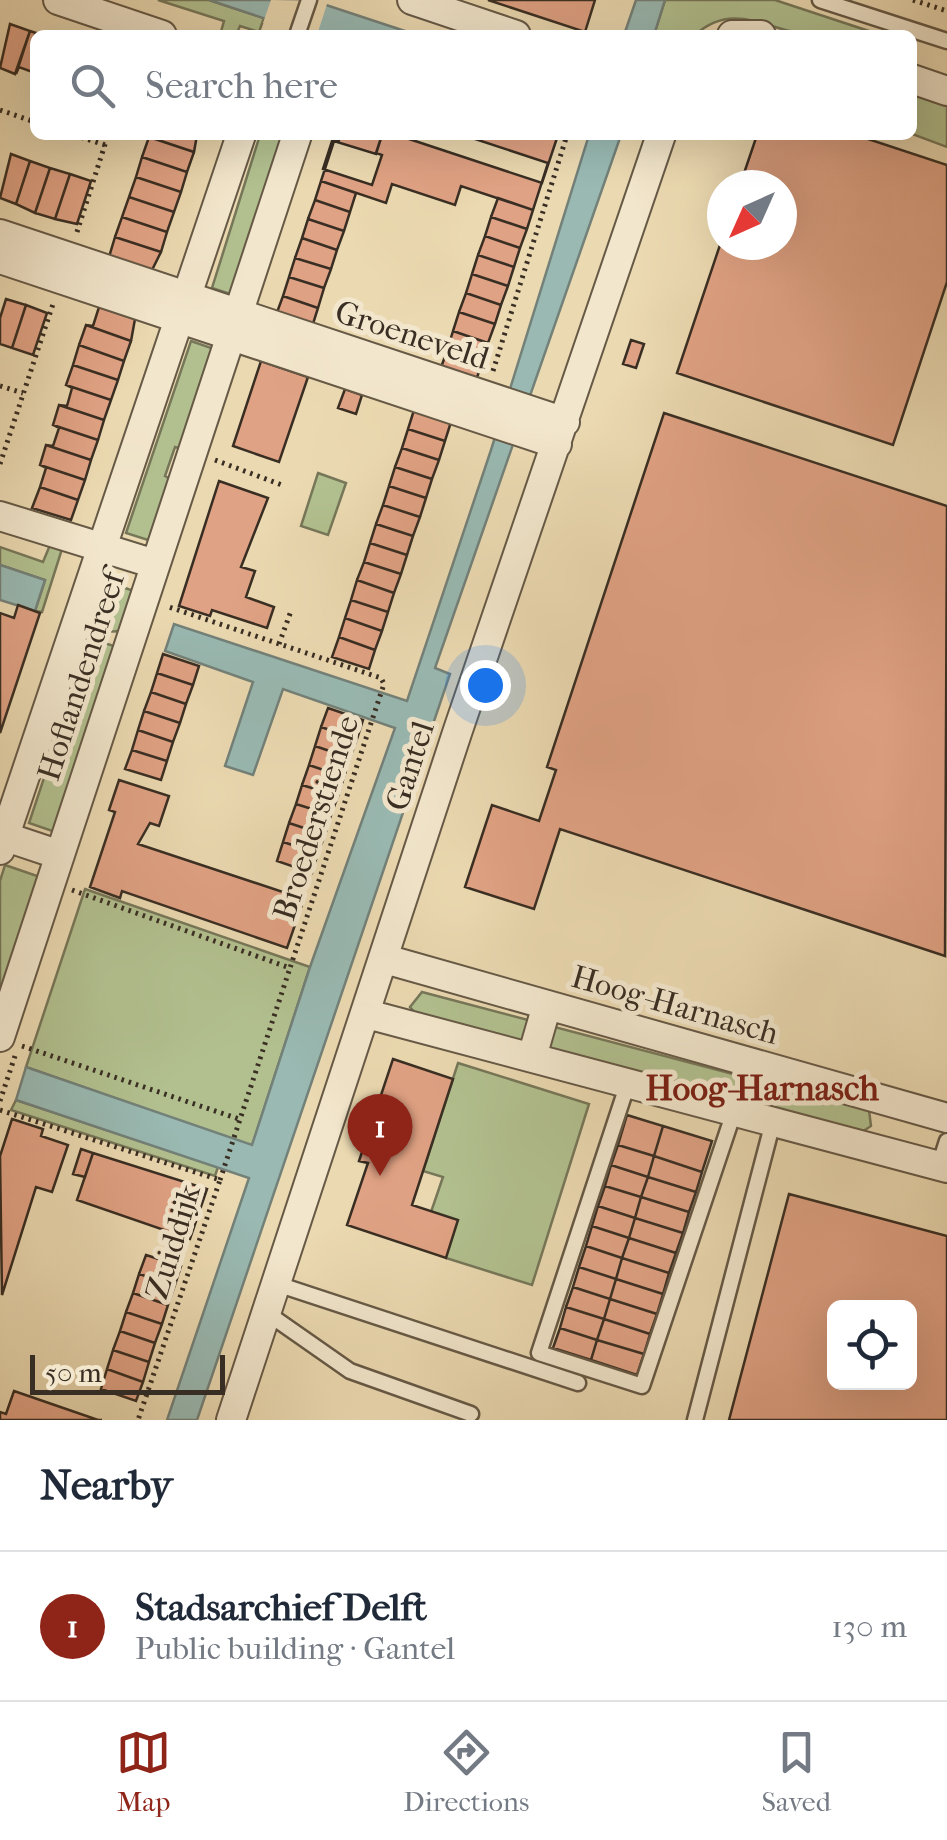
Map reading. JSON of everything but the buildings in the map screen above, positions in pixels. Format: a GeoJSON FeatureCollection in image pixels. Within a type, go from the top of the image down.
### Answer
{"type":"FeatureCollection","features":[{"type":"Feature","properties":{"kind":"street"},"geometry":{"type":"LineString","coordinates":[[58,0],[147,30]]}},
{"type":"Feature","properties":{"kind":"street"},"geometry":{"type":"LineString","coordinates":[[412,0],[501,30]]}},
{"type":"Feature","properties":{"kind":"street"},"geometry":{"type":"LineString","coordinates":[[917,81],[947,91]]}},
{"type":"Feature","properties":{"kind":"street","name":"Hoflandendreef"},"geometry":{"type":"LineString","coordinates":[[2,841],[239,140]]}},
{"type":"Feature","properties":{"kind":"street","name":"Hoflandendreef"},"geometry":{"type":"LineString","coordinates":[[9,1041],[60,855],[295,140]]}},
{"type":"Feature","properties":{"kind":"street","name":"Gantel"},"geometry":{"type":"LineString","coordinates":[[231,1420],[385,959],[552,430],[659,140]]}},
{"type":"Feature","properties":{"kind":"street"},"geometry":{"type":"LineString","coordinates":[[0,234],[66,269],[233,326]]}},
{"type":"Feature","properties":{"kind":"street"},"geometry":{"type":"LineString","coordinates":[[0,259],[66,269]]}},
{"type":"Feature","properties":{"kind":"street","name":"Groeneveld"},"geometry":{"type":"LineString","coordinates":[[233,326],[484,404],[552,430]]}},
{"type":"Feature","properties":{"kind":"street"},"geometry":{"type":"LineString","coordinates":[[0,516],[155,564]]}},
{"type":"Feature","properties":{"kind":"street"},"geometry":{"type":"LineString","coordinates":[[2,841],[60,855]]}},
{"type":"Feature","properties":{"kind":"street","name":"Hoog-Harnasch"},"geometry":{"type":"LineString","coordinates":[[385,959],[947,1118]]}},
{"type":"Feature","properties":{"kind":"street"},"geometry":{"type":"LineString","coordinates":[[532,1058],[546,1005]]}},
{"type":"Feature","properties":{"kind":"street"},"geometry":{"type":"LineString","coordinates":[[367,1014],[773,1122],[944,1158]]}},
{"type":"Feature","properties":{"kind":"lane"},"geometry":{"type":"LineString","coordinates":[[299,30],[309,0]]}},
{"type":"Feature","properties":{"kind":"lane"},"geometry":{"type":"LineString","coordinates":[[820,0],[913,30]]}},
{"type":"Feature","properties":{"kind":"lane"},"geometry":{"type":"LineString","coordinates":[[917,31],[947,41]]}},
{"type":"Feature","properties":{"kind":"lane"},"geometry":{"type":"LineString","coordinates":[[628,1082],[539,1354],[642,1386],[734,1112]]}},
{"type":"Feature","properties":{"kind":"lane"},"geometry":{"type":"LineString","coordinates":[[695,1420],[773,1122]]}},
{"type":"Feature","properties":{"kind":"lane"},"geometry":{"type":"LineString","coordinates":[[277,1284],[578,1383]]}},
{"type":"Feature","properties":{"kind":"lane"},"geometry":{"type":"LineString","coordinates":[[267,1314],[350,1372],[471,1414]]}},
{"type":"Feature","properties":{"kind":"path"},"geometry":{"type":"LineString","coordinates":[[913,0],[947,11]]}},
{"type":"Feature","properties":{"kind":"path"},"geometry":{"type":"LineString","coordinates":[[0,110],[30,120]]}},
{"type":"Feature","properties":{"kind":"path"},"geometry":{"type":"LineString","coordinates":[[89,140],[104,145]]}},
{"type":"Feature","properties":{"kind":"path"},"geometry":{"type":"LineString","coordinates":[[0,464],[106,140]]}},
{"type":"Feature","properties":{"kind":"path"},"geometry":{"type":"LineString","coordinates":[[484,404],[565,140]]}},
{"type":"Feature","properties":{"kind":"path"},"geometry":{"type":"LineString","coordinates":[[0,386],[23,394]]}},
{"type":"Feature","properties":{"kind":"path"},"geometry":{"type":"LineString","coordinates":[[212,460],[282,485]]}},
{"type":"Feature","properties":{"kind":"path","name":"Broederstiende"},"geometry":{"type":"LineString","coordinates":[[69,889],[290,968],[384,684],[381,678],[162,606]]}},
{"type":"Feature","properties":{"kind":"path"},"geometry":{"type":"LineString","coordinates":[[279,644],[290,611]]}},
{"type":"Feature","properties":{"kind":"path"},"geometry":{"type":"LineString","coordinates":[[220,1180],[290,968]]}},
{"type":"Feature","properties":{"kind":"path"},"geometry":{"type":"LineString","coordinates":[[9,1041],[238,1122]]}},
{"type":"Feature","properties":{"kind":"path","name":"Zuiddijk"},"geometry":{"type":"LineString","coordinates":[[0,1110],[220,1180],[138,1420]]}},
{"type":"Feature","properties":{"kind":"green space"},"geometry":{"type":"Polygon","coordinates":[[[158,0],[209,0],[264,18],[260,30],[240,26],[238,30],[221,30],[224,21],[158,0]]]}},
{"type":"Feature","properties":{"kind":"green space"},"geometry":{"type":"Polygon","coordinates":[[[665,0],[775,0],[866,30],[787,30],[737,19],[702,30],[656,30],[665,0]]]}},
{"type":"Feature","properties":{"kind":"green space"},"geometry":{"type":"Polygon","coordinates":[[[917,96],[947,106],[947,147],[917,136],[917,96]]]}},
{"type":"Feature","properties":{"kind":"green space"},"geometry":{"type":"Polygon","coordinates":[[[258,140],[281,140],[233,295],[212,288],[258,140]]]}},
{"type":"Feature","properties":{"kind":"green space"},"geometry":{"type":"Polygon","coordinates":[[[191,341],[217,350],[183,449],[175,447],[165,476],[172,480],[151,541],[126,533],[191,341]]]}},
{"type":"Feature","properties":{"kind":"green space"},"geometry":{"type":"Polygon","coordinates":[[[318,473],[346,483],[328,535],[301,526],[318,473]]]}},
{"type":"Feature","properties":{"kind":"green space"},"geometry":{"type":"Polygon","coordinates":[[[50,545],[62,549],[42,612],[35,611],[45,580],[0,565],[0,547],[43,562],[50,545]]]}},
{"type":"Feature","properties":{"kind":"green space"},"geometry":{"type":"Polygon","coordinates":[[[108,582],[131,590],[134,596],[123,630],[114,632],[90,620],[108,582]]]}},
{"type":"Feature","properties":{"kind":"green space"},"geometry":{"type":"Polygon","coordinates":[[[92,639],[117,647],[55,832],[29,823],[73,691],[64,687],[68,677],[83,682],[92,666],[84,663],[92,639]]]}},
{"type":"Feature","properties":{"kind":"green space"},"geometry":{"type":"Polygon","coordinates":[[[5,865],[43,878],[0,1008],[0,881],[5,865]]]}},
{"type":"Feature","properties":{"kind":"green space"},"geometry":{"type":"Polygon","coordinates":[[[85,889],[310,967],[252,1146],[26,1067],[85,889]]]}},
{"type":"Feature","properties":{"kind":"green space"},"geometry":{"type":"Polygon","coordinates":[[[422,992],[869,1110],[871,1126],[862,1132],[416,1014],[410,1007],[422,992]]]}},
{"type":"Feature","properties":{"kind":"green space"},"geometry":{"type":"Polygon","coordinates":[[[458,1063],[589,1104],[532,1285],[446,1258],[431,1212],[443,1177],[423,1171],[458,1063]]]}},
{"type":"Feature","properties":{"kind":"green space"},"geometry":{"type":"Polygon","coordinates":[[[16,1100],[218,1167],[215,1176],[11,1110],[16,1100]]]}},
{"type":"Feature","properties":{"kind":"water"},"geometry":{"type":"Polygon","coordinates":[[[209,0],[311,0],[402,30],[299,30],[209,0]]]}},
{"type":"Feature","properties":{"kind":"water"},"geometry":{"type":"Polygon","coordinates":[[[636,0],[665,0],[656,30],[626,30],[636,0]]]}},
{"type":"Feature","properties":{"kind":"water"},"geometry":{"type":"Polygon","coordinates":[[[587,140],[619,140],[435,668],[450,674],[197,1420],[167,1420],[249,1178],[16,1100],[26,1067],[252,1145],[395,728],[283,689],[253,775],[225,766],[253,682],[165,651],[174,624],[407,701],[491,450],[587,140]]]}},
{"type":"Feature","properties":{"kind":"water"},"geometry":{"type":"Polygon","coordinates":[[[0,565],[45,580],[35,611],[0,600],[0,565]]]}},
{"type":"Feature","properties":{"kind":"pier"},"geometry":{"type":"Polygon","coordinates":[[[271,0],[328,1],[319,30],[283,30],[263,23],[271,0]]]}},
{"type":"Feature","properties":{"kind":"place","name":"Stadsarchief Delft"},"geometry":{"type":"Point","coordinates":[380,1176]}},
{"type":"Feature","properties":{"kind":"district","name":"Hoog-Harnasch"},"geometry":{"type":"Point","coordinates":[762,1088]}}]}
